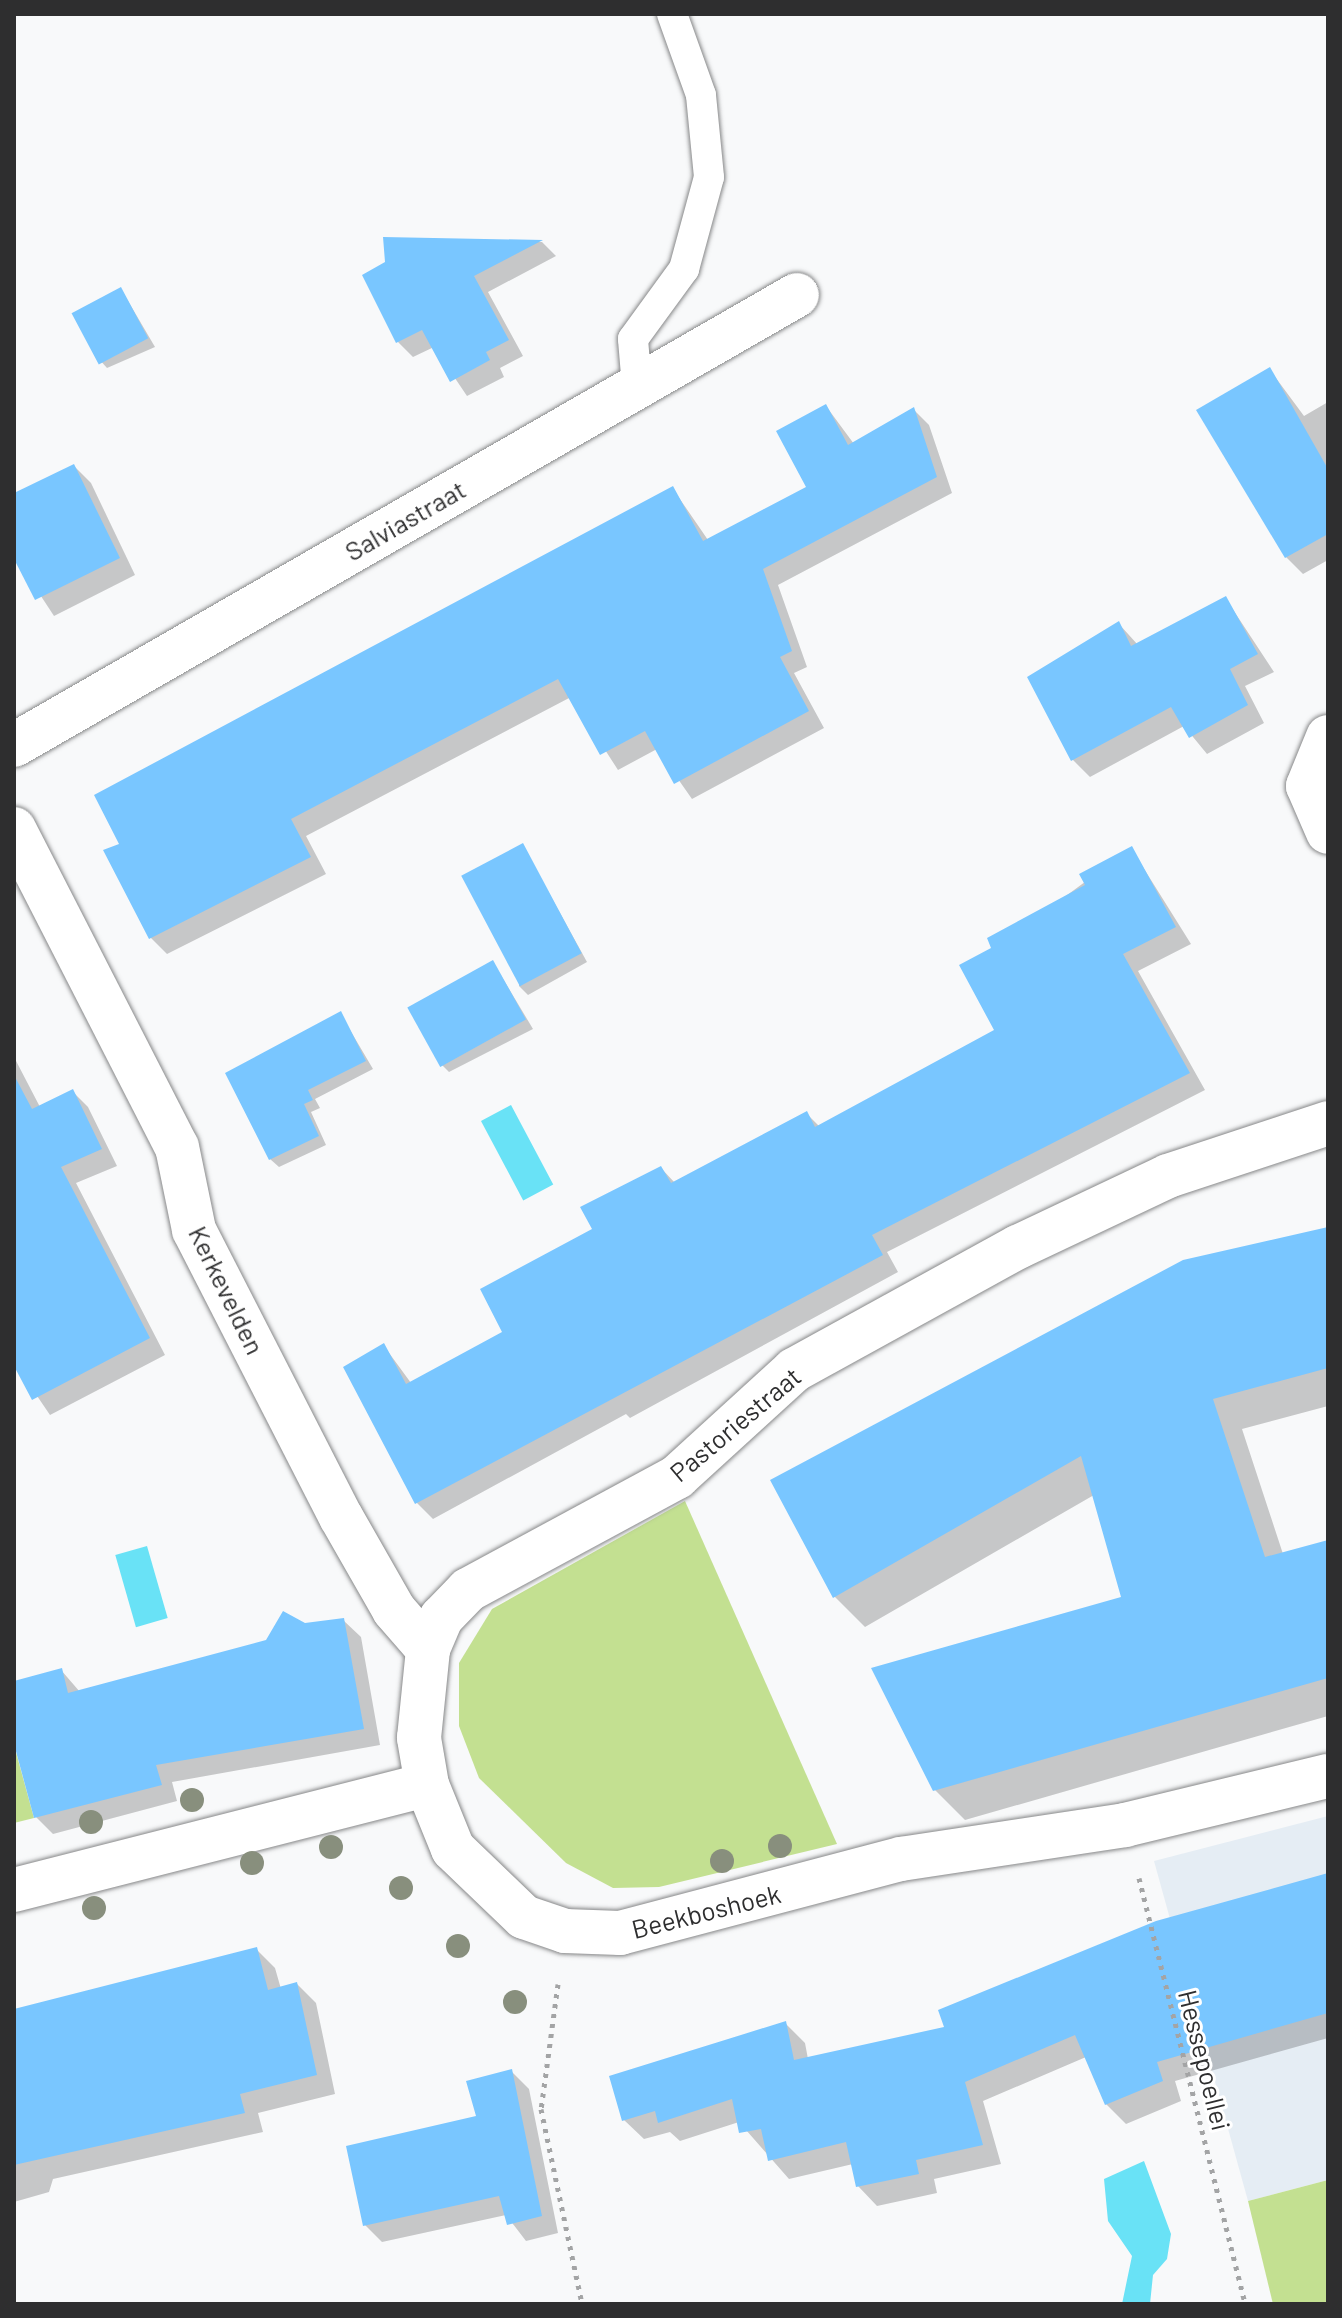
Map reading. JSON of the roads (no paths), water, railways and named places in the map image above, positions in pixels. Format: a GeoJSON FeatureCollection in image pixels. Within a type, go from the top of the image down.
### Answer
{"type":"FeatureCollection","features":[{"type":"Feature","properties":{"kind":"street","name":"Salviastraat"},"geometry":{"type":"LineString","coordinates":[[14,745],[797,295]]}},
{"type":"Feature","properties":{"kind":"street"},"geometry":{"type":"LineString","coordinates":[[1328,737],[1308,786],[1328,832]]}},
{"type":"Feature","properties":{"kind":"street","name":"Kerkevelden"},"geometry":{"type":"LineString","coordinates":[[14,829],[177,1147],[194,1230],[341,1517],[394,1610],[428,1649]]}},
{"type":"Feature","properties":{"kind":"street","name":"Pastoriestraat"},"geometry":{"type":"LineString","coordinates":[[427,1785],[419,1738],[428,1649],[441,1618],[468,1590],[677,1477],[794,1370],[1018,1247],[1168,1176],[1328,1123]]}},
{"type":"Feature","properties":{"kind":"street","name":"Beekboshoek"},"geometry":{"type":"LineString","coordinates":[[427,1785],[453,1849],[484,1885],[524,1917],[565,1931],[668,1925],[901,1859],[1125,1825],[1328,1776]]}},
{"type":"Feature","properties":{"kind":"street"},"geometry":{"type":"LineString","coordinates":[[14,1890],[427,1785]]}},
{"type":"Feature","properties":{"kind":"lane"},"geometry":{"type":"LineString","coordinates":[[637,387],[633,339],[684,269],[709,177],[701,95],[672,14]]}},
{"type":"Feature","properties":{"kind":"water"},"geometry":{"type":"Polygon","coordinates":[[[511,1105],[553,1184],[523,1200],[481,1121],[511,1105]]]}},
{"type":"Feature","properties":{"kind":"water"},"geometry":{"type":"Polygon","coordinates":[[[147,1546],[168,1618],[136,1627],[115,1555],[147,1546]]]}},
{"type":"Feature","properties":{"kind":"water"},"geometry":{"type":"Polygon","coordinates":[[[1144,2161],[1171,2234],[1167,2259],[1153,2275],[1150,2304],[1122,2304],[1132,2256],[1108,2221],[1104,2179],[1144,2161]]]}}]}
